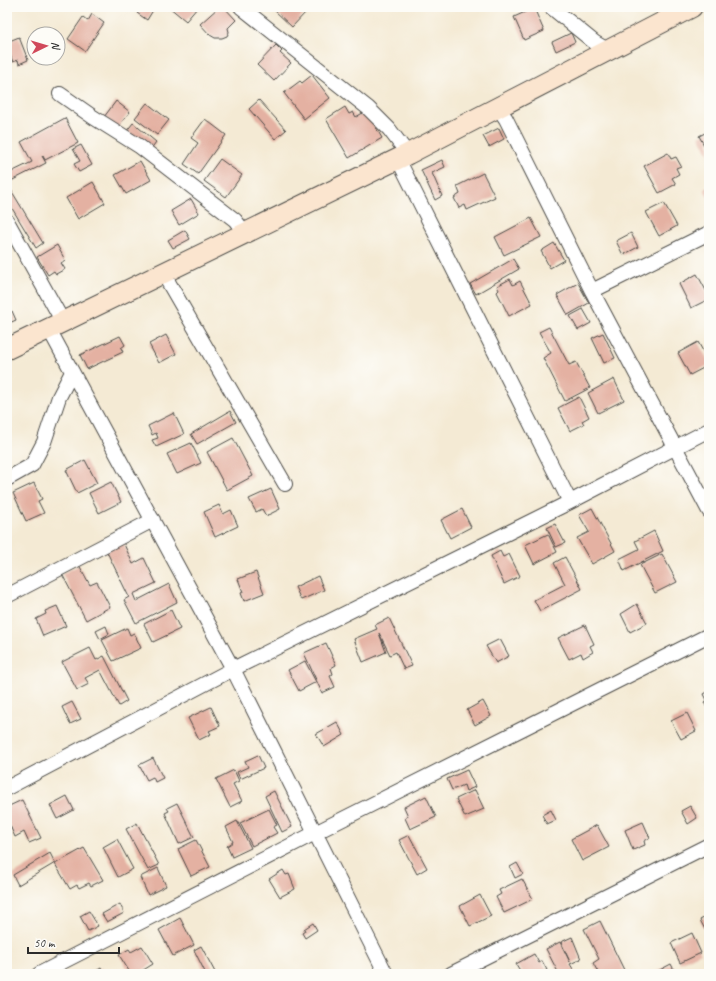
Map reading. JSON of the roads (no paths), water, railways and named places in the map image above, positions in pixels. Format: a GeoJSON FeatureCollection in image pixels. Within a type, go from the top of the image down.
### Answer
{"type":"FeatureCollection","features":[{"type":"Feature","properties":{"kind":"street"},"geometry":{"type":"LineString","coordinates":[[241,7],[368,108],[389,129],[570,502]]}},
{"type":"Feature","properties":{"kind":"street"},"geometry":{"type":"LineString","coordinates":[[552,7],[594,42],[609,51]]}},
{"type":"Feature","properties":{"kind":"street"},"geometry":{"type":"LineString","coordinates":[[7,349],[403,157],[692,7]]}},
{"type":"Feature","properties":{"kind":"street"},"geometry":{"type":"LineString","coordinates":[[60,94],[139,146],[235,220],[246,234]]}},
{"type":"Feature","properties":{"kind":"street"},"geometry":{"type":"LineString","coordinates":[[498,107],[506,119],[592,291],[709,511]]}},
{"type":"Feature","properties":{"kind":"street"},"geometry":{"type":"LineString","coordinates":[[7,221],[56,325],[72,372],[233,669],[386,974]]}},
{"type":"Feature","properties":{"kind":"street"},"geometry":{"type":"LineString","coordinates":[[592,291],[709,234]]}},
{"type":"Feature","properties":{"kind":"street"},"geometry":{"type":"LineString","coordinates":[[163,273],[285,484]]}},
{"type":"Feature","properties":{"kind":"street"},"geometry":{"type":"LineString","coordinates":[[7,478],[32,465],[44,442],[59,397],[72,372]]}},
{"type":"Feature","properties":{"kind":"street"},"geometry":{"type":"LineString","coordinates":[[7,788],[233,669],[570,502],[709,430]]}},
{"type":"Feature","properties":{"kind":"street"},"geometry":{"type":"LineString","coordinates":[[7,596],[153,520]]}},
{"type":"Feature","properties":{"kind":"street"},"geometry":{"type":"LineString","coordinates":[[39,974],[315,833],[709,635]]}},
{"type":"Feature","properties":{"kind":"street"},"geometry":{"type":"LineString","coordinates":[[451,974],[709,845]]}}]}
